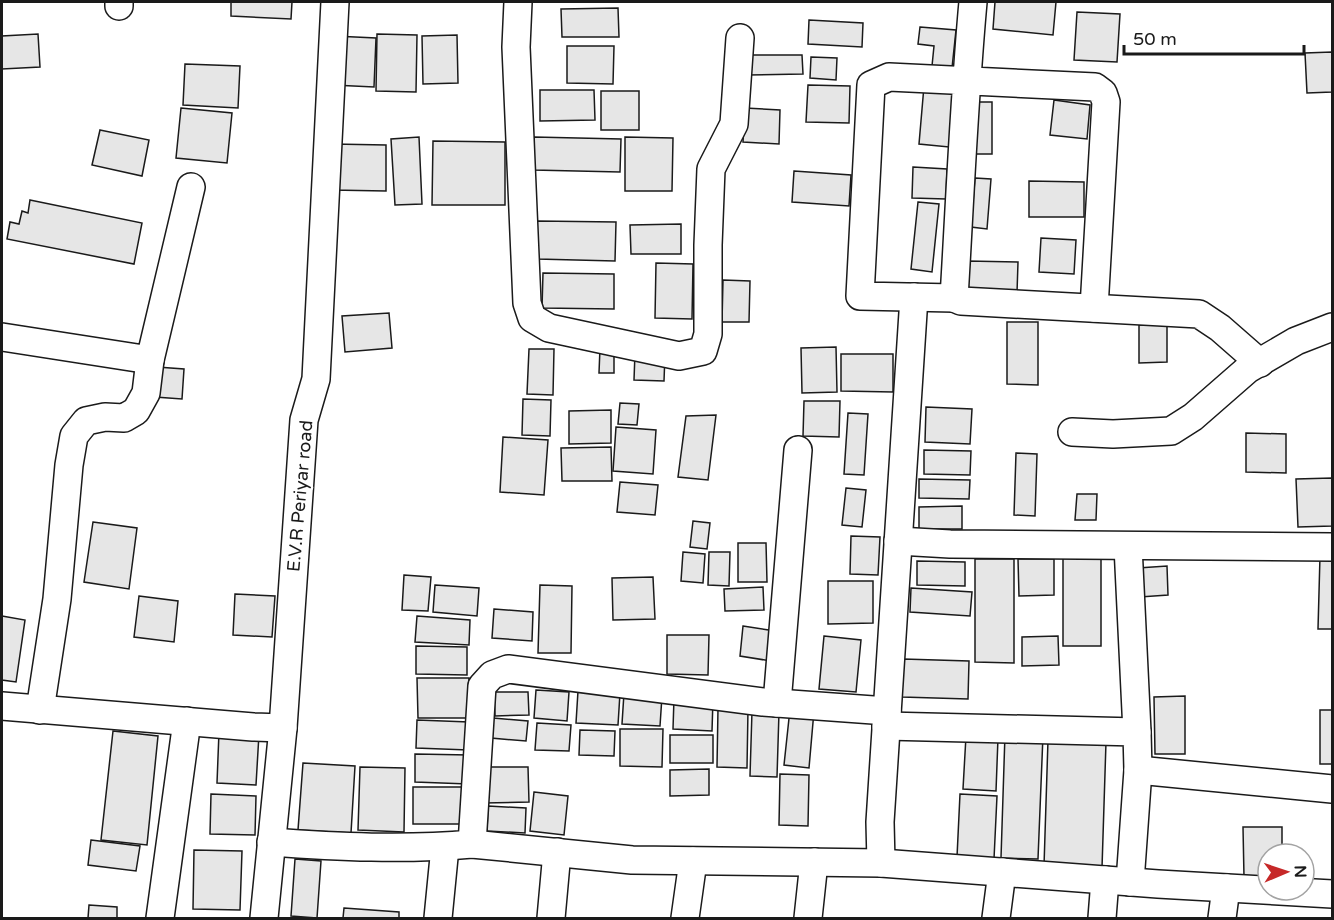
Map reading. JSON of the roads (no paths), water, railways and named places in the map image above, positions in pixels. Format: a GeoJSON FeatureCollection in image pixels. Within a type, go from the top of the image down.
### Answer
{"type":"FeatureCollection","features":[{"type":"Feature","properties":{"kind":"street","name":"E.V.R Periyar road"},"geometry":{"type":"LineString","coordinates":[[264,918],[284,728],[304,420],[316,379],[335,2]]}},
{"type":"Feature","properties":{"kind":"street"},"geometry":{"type":"LineString","coordinates":[[518,2],[516,46],[526,303],[532,318],[549,328],[679,356],[703,351],[708,334],[711,169],[734,124],[740,38]]}},
{"type":"Feature","properties":{"kind":"street"},"geometry":{"type":"LineString","coordinates":[[954,298],[973,2]]}},
{"type":"Feature","properties":{"kind":"street"},"geometry":{"type":"LineString","coordinates":[[1094,308],[1106,102],[1103,93],[1095,87],[889,76],[871,85],[860,296],[954,298],[961,301],[1199,314],[1220,328],[1260,363]]}},
{"type":"Feature","properties":{"kind":"street"},"geometry":{"type":"LineString","coordinates":[[40,710],[57,599],[69,465],[74,436],[86,421],[105,417],[124,418],[136,411],[146,393],[150,360],[191,187]]}},
{"type":"Feature","properties":{"kind":"street"},"geometry":{"type":"LineString","coordinates":[[881,863],[880,822],[914,297]]}},
{"type":"Feature","properties":{"kind":"street"},"geometry":{"type":"LineString","coordinates":[[1072,432],[1113,434],[1171,431],[1193,417],[1248,369],[1296,341],[1332,327]]}},
{"type":"Feature","properties":{"kind":"street"},"geometry":{"type":"LineString","coordinates":[[2,337],[150,360]]}},
{"type":"Feature","properties":{"kind":"street"},"geometry":{"type":"LineString","coordinates":[[777,703],[798,450]]}},
{"type":"Feature","properties":{"kind":"street"},"geometry":{"type":"LineString","coordinates":[[898,541],[950,544],[1332,547]]}},
{"type":"Feature","properties":{"kind":"street"},"geometry":{"type":"LineString","coordinates":[[1102,918],[1117,881],[1138,770],[1128,546]]}},
{"type":"Feature","properties":{"kind":"street"},"geometry":{"type":"LineString","coordinates":[[472,844],[482,686],[492,675],[508,669],[887,719],[1137,732]]}},
{"type":"Feature","properties":{"kind":"street"},"geometry":{"type":"LineString","coordinates":[[2,706],[284,728]]}},
{"type":"Feature","properties":{"kind":"street"},"geometry":{"type":"LineString","coordinates":[[160,918],[188,721]]}},
{"type":"Feature","properties":{"kind":"street"},"geometry":{"type":"LineString","coordinates":[[1138,770],[1332,789]]}},
{"type":"Feature","properties":{"kind":"street"},"geometry":{"type":"LineString","coordinates":[[271,842],[343,848],[445,847],[472,844],[632,860],[881,863],[1332,894]]}},
{"type":"Feature","properties":{"kind":"street"},"geometry":{"type":"LineString","coordinates":[[438,918],[445,847]]}},
{"type":"Feature","properties":{"kind":"street"},"geometry":{"type":"LineString","coordinates":[[551,918],[557,852]]}},
{"type":"Feature","properties":{"kind":"street"},"geometry":{"type":"LineString","coordinates":[[685,918],[693,861]]}},
{"type":"Feature","properties":{"kind":"street"},"geometry":{"type":"LineString","coordinates":[[808,918],[814,862]]}},
{"type":"Feature","properties":{"kind":"street"},"geometry":{"type":"LineString","coordinates":[[996,918],[1002,872]]}},
{"type":"Feature","properties":{"kind":"street"},"geometry":{"type":"LineString","coordinates":[[1222,918],[1226,888]]}}]}
